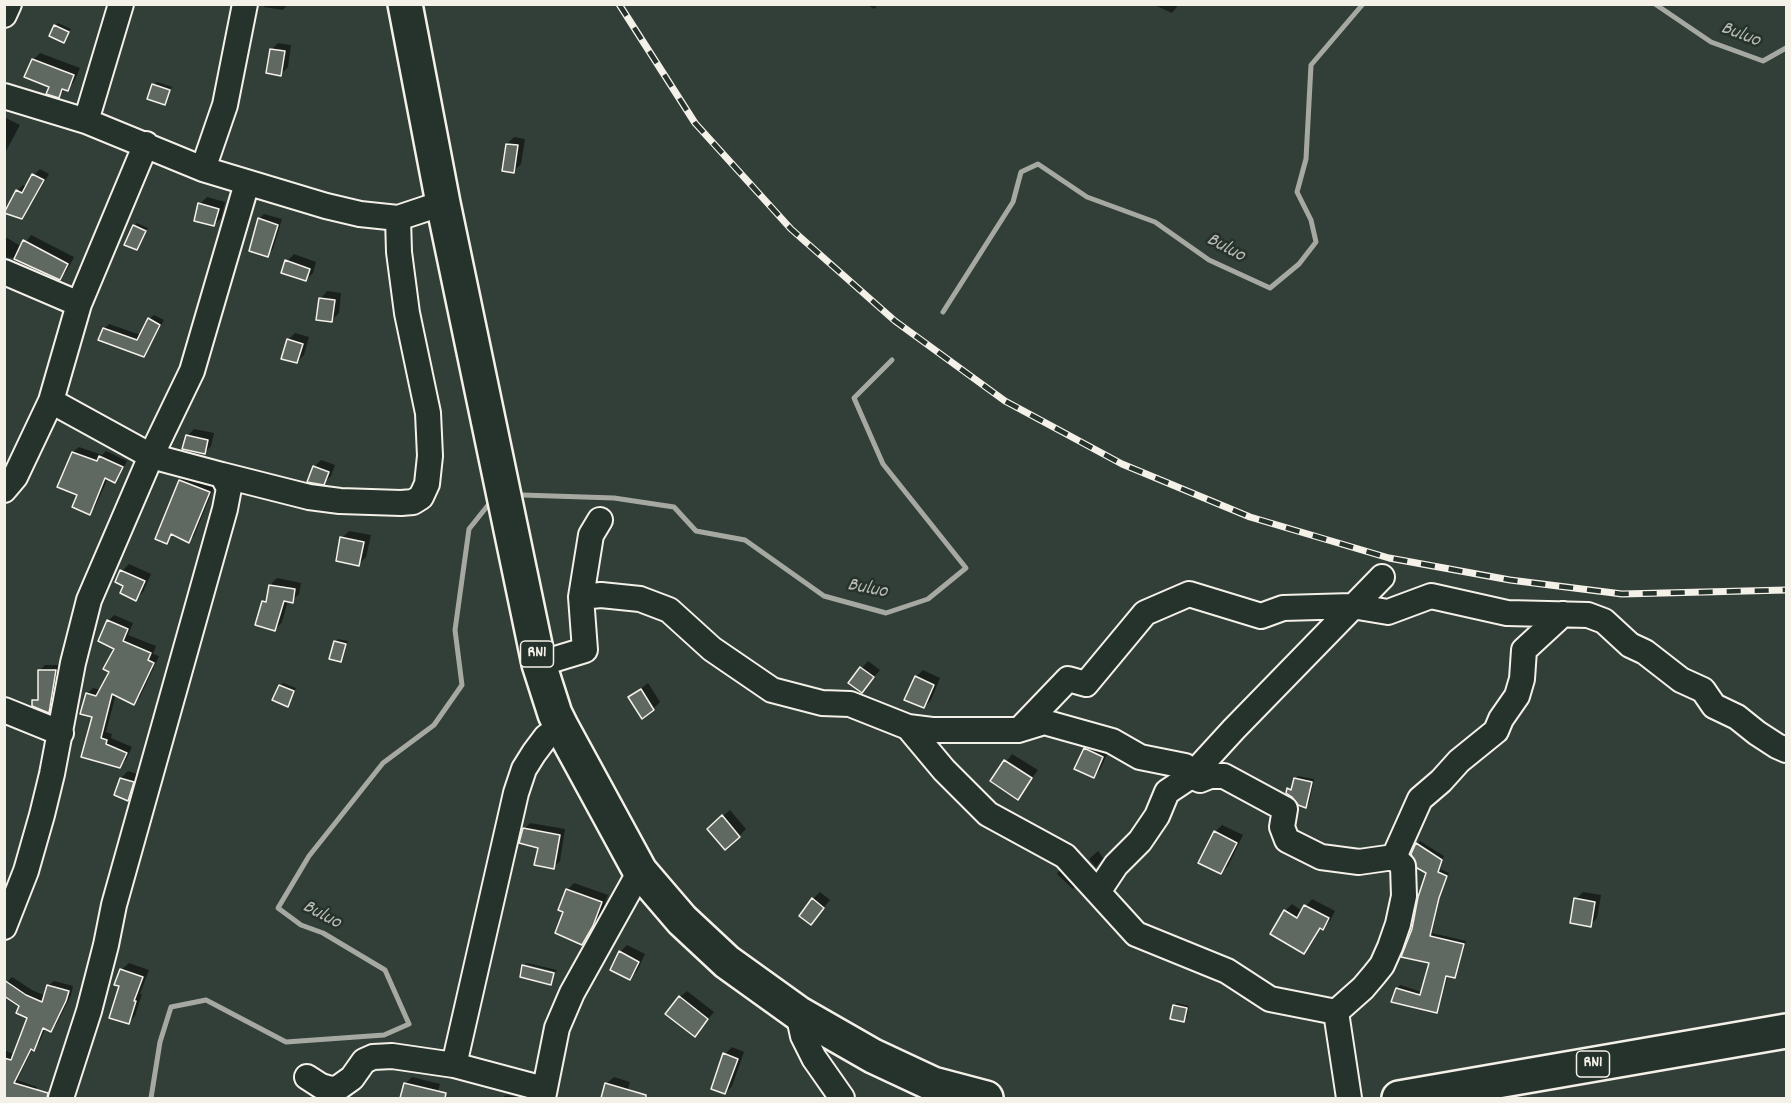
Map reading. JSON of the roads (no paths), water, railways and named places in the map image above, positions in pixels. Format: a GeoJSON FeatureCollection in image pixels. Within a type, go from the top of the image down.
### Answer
{"type":"FeatureCollection","features":[{"type":"Feature","properties":{"kind":"highway","name":"RN1"},"geometry":{"type":"LineString","coordinates":[[405,4],[443,203],[539,664],[561,726],[640,871],[682,920],[728,962],[798,1013],[873,1056],[933,1084],[986,1098]]}},
{"type":"Feature","properties":{"kind":"highway","name":"RN1"},"geometry":{"type":"LineString","coordinates":[[1399,1098],[1492,1090],[1786,1031]]}},
{"type":"Feature","properties":{"kind":"street"},"geometry":{"type":"LineString","coordinates":[[4,15],[9,4]]}},
{"type":"Feature","properties":{"kind":"street"},"geometry":{"type":"LineString","coordinates":[[87,121],[121,4]]}},
{"type":"Feature","properties":{"kind":"street"},"geometry":{"type":"LineString","coordinates":[[203,169],[225,105],[245,4]]}},
{"type":"Feature","properties":{"kind":"street"},"geometry":{"type":"LineString","coordinates":[[4,96],[87,121],[203,169],[360,214],[398,218],[443,203]]}},
{"type":"Feature","properties":{"kind":"street"},"geometry":{"type":"LineString","coordinates":[[4,490],[15,477],[51,401],[79,303],[146,144]]}},
{"type":"Feature","properties":{"kind":"street"},"geometry":{"type":"LineString","coordinates":[[4,927],[26,872],[42,815],[61,733],[73,663],[89,600],[151,456],[192,371],[247,183]]}},
{"type":"Feature","properties":{"kind":"street"},"geometry":{"type":"LineString","coordinates":[[51,401],[151,456],[300,495],[340,501],[414,502],[422,497],[427,484],[430,456],[428,413],[407,313],[399,252],[398,218]]}},
{"type":"Feature","properties":{"kind":"street"},"geometry":{"type":"LineString","coordinates":[[4,272],[79,303]]}},
{"type":"Feature","properties":{"kind":"street"},"geometry":{"type":"LineString","coordinates":[[61,1098],[89,1011],[114,905],[225,509],[229,488],[222,475]]}},
{"type":"Feature","properties":{"kind":"street"},"geometry":{"type":"LineString","coordinates":[[539,664],[585,650],[581,597],[591,536],[600,520]]}},
{"type":"Feature","properties":{"kind":"street"},"geometry":{"type":"LineString","coordinates":[[1098,892],[1116,865],[1140,841],[1157,816],[1167,792],[1191,776],[1382,577]]}},
{"type":"Feature","properties":{"kind":"street"},"geometry":{"type":"LineString","coordinates":[[1018,730],[1068,679],[1086,684],[1145,613],[1189,594],[1261,616],[1283,609],[1352,606],[1388,612],[1431,596],[1507,613],[1588,615],[1604,621],[1630,645],[1645,652],[1681,680],[1703,690],[1714,706],[1737,717],[1757,733],[1786,750]]}},
{"type":"Feature","properties":{"kind":"street"},"geometry":{"type":"LineString","coordinates":[[581,597],[601,595],[640,599],[669,610],[712,649],[772,690],[822,703],[849,704],[908,727],[932,730],[1018,730],[1044,722],[1112,741],[1140,757],[1185,766],[1191,776],[1200,780],[1210,776],[1224,776],[1285,809],[1282,827],[1287,840],[1321,857],[1359,862],[1394,856]]}},
{"type":"Feature","properties":{"kind":"street"},"geometry":{"type":"LineString","coordinates":[[1394,856],[1420,798],[1496,730],[1517,696],[1522,679],[1524,650],[1563,614]]}},
{"type":"Feature","properties":{"kind":"street"},"geometry":{"type":"LineString","coordinates":[[4,710],[61,733]]}},
{"type":"Feature","properties":{"kind":"street"},"geometry":{"type":"LineString","coordinates":[[454,1065],[516,793],[534,753],[546,737],[561,726]]}},
{"type":"Feature","properties":{"kind":"street"},"geometry":{"type":"LineString","coordinates":[[908,727],[944,770],[988,814],[1065,856],[1136,934],[1227,971],[1270,999],[1336,1012]]}},
{"type":"Feature","properties":{"kind":"street"},"geometry":{"type":"LineString","coordinates":[[1336,1012],[1364,988],[1382,965],[1398,924],[1404,896],[1403,866],[1394,856]]}},
{"type":"Feature","properties":{"kind":"street"},"geometry":{"type":"LineString","coordinates":[[307,1077],[321,1086],[331,1089],[338,1088],[352,1078],[364,1061],[384,1056],[454,1065],[543,1094],[557,1028],[572,993],[640,871]]}},
{"type":"Feature","properties":{"kind":"street"},"geometry":{"type":"LineString","coordinates":[[1336,1012],[1349,1098]]}},
{"type":"Feature","properties":{"kind":"street"},"geometry":{"type":"LineString","coordinates":[[798,1013],[803,1036],[814,1058],[842,1098]]}},
{"type":"Feature","properties":{"kind":"waterway","name":"Buluo"},"geometry":{"type":"LineString","coordinates":[[943,312],[1013,202],[1021,172],[1038,164],[1087,197],[1155,222],[1209,260],[1270,288],[1299,264],[1316,242],[1311,220],[1297,192],[1306,159],[1311,65],[1363,4]]}},
{"type":"Feature","properties":{"kind":"waterway","name":"Buluo"},"geometry":{"type":"LineString","coordinates":[[1655,4],[1711,42],[1763,61],[1786,48]]}},
{"type":"Feature","properties":{"kind":"waterway","name":"Buluo"},"geometry":{"type":"LineString","coordinates":[[522,495],[614,498],[674,507],[696,531],[745,540],[824,596],[886,613],[928,599],[966,568],[883,464],[854,398],[892,360]]}},
{"type":"Feature","properties":{"kind":"waterway","name":"Buluo"},"geometry":{"type":"LineString","coordinates":[[151,1098],[160,1042],[171,1007],[206,1000],[286,1042],[384,1035],[409,1024],[385,970],[323,933],[301,925],[278,908],[309,856],[383,763],[434,725],[462,685],[455,630],[469,529],[489,504]]}},
{"type":"Feature","properties":{"kind":"railway"},"geometry":{"type":"LineString","coordinates":[[619,4],[695,123],[791,229],[895,321],[1005,401],[1122,464],[1250,517],[1389,558],[1510,580],[1622,594],[1786,590]]}}]}
